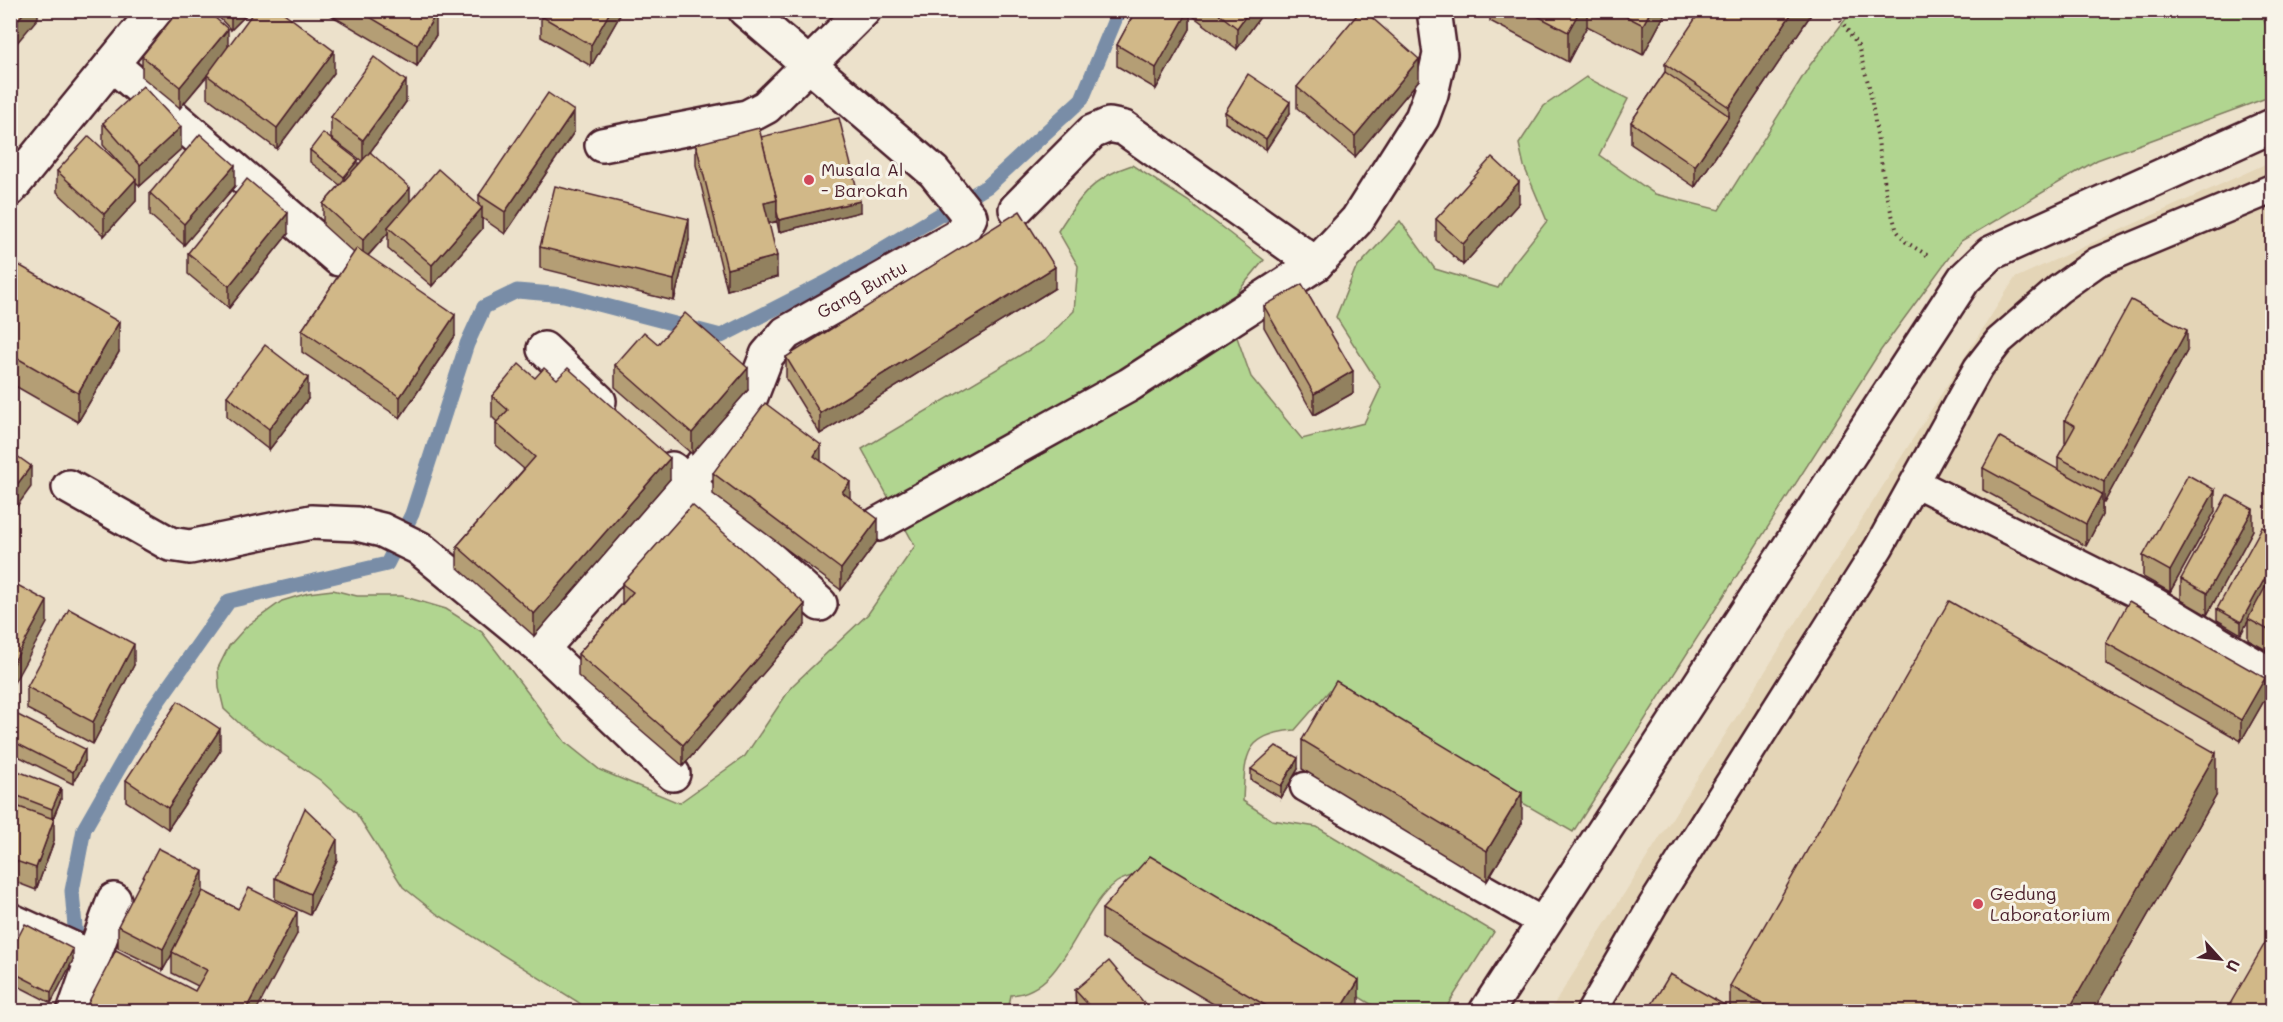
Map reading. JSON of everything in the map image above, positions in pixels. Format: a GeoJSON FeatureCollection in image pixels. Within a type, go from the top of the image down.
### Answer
{"type":"FeatureCollection","features":[{"type":"Feature","properties":{"kind":"street"},"geometry":{"type":"LineString","coordinates":[[10,189],[156,10]]}},
{"type":"Feature","properties":{"kind":"street","name":"Gang Buntu"},"geometry":{"type":"LineString","coordinates":[[542,649],[688,484],[748,404],[767,355],[786,333],[959,236],[970,216],[939,177],[745,10]]}},
{"type":"Feature","properties":{"kind":"street"},"geometry":{"type":"LineString","coordinates":[[602,145],[747,117],[766,108],[864,10]]}},
{"type":"Feature","properties":{"kind":"street"},"geometry":{"type":"LineString","coordinates":[[878,524],[1129,385],[1316,264],[1357,220],[1422,118],[1431,94],[1440,54],[1434,10]]}},
{"type":"Feature","properties":{"kind":"street"},"geometry":{"type":"LineString","coordinates":[[112,64],[339,259]]}},
{"type":"Feature","properties":{"kind":"street"},"geometry":{"type":"LineString","coordinates":[[1016,209],[1092,132],[1109,125],[1124,128],[1316,264]]}},
{"type":"Feature","properties":{"kind":"street"},"geometry":{"type":"LineString","coordinates":[[1486,1011],[1964,279],[1991,253],[2272,126]]}},
{"type":"Feature","properties":{"kind":"street"},"geometry":{"type":"LineString","coordinates":[[544,349],[620,420]]}},
{"type":"Feature","properties":{"kind":"street"},"geometry":{"type":"LineString","coordinates":[[654,452],[820,604]]}},
{"type":"Feature","properties":{"kind":"street"},"geometry":{"type":"LineString","coordinates":[[69,487],[170,544],[190,547],[311,522],[357,524],[382,530],[419,548],[542,649],[673,774]]}},
{"type":"Feature","properties":{"kind":"street"},"geometry":{"type":"LineString","coordinates":[[74,1011],[81,953],[114,900]]}},
{"type":"Feature","properties":{"kind":"street"},"geometry":{"type":"LineString","coordinates":[[10,920],[81,953]]}},
{"type":"Feature","properties":{"kind":"lane"},"geometry":{"type":"LineString","coordinates":[[1591,1011],[1653,905],[1879,547],[1978,368],[1999,341],[2027,315],[2097,262],[2272,189]]}},
{"type":"Feature","properties":{"kind":"lane"},"geometry":{"type":"LineString","coordinates":[[1916,483],[2156,603],[2272,673]]}},
{"type":"Feature","properties":{"kind":"lane"},"geometry":{"type":"LineString","coordinates":[[1305,787],[1544,923]]}},
{"type":"Feature","properties":{"kind":"path"},"geometry":{"type":"LineString","coordinates":[[1834,10],[1858,46],[1870,90],[1887,198],[1896,231],[1906,242],[1964,279]]}},
{"type":"Feature","properties":{"kind":"shaded area"},"geometry":{"type":"Polygon","coordinates":[[[2272,161],[2272,1011],[1549,1012],[2015,278],[2272,161]]]}},
{"type":"Feature","properties":{"kind":"green space"},"geometry":{"type":"Polygon","coordinates":[[[2158,10],[2184,14],[2191,10],[2261,11],[2272,44],[2272,96],[2097,160],[1961,241],[1881,350],[1573,832],[1329,691],[1295,730],[1278,732],[1265,737],[1250,750],[1245,772],[1243,801],[1272,820],[1317,827],[1494,932],[1444,1011],[1382,1011],[1152,870],[1117,882],[1092,911],[1058,965],[1045,980],[1030,990],[1011,995],[1008,1011],[588,1011],[578,1002],[437,914],[403,887],[356,813],[320,780],[241,725],[224,709],[219,688],[218,668],[229,646],[246,627],[282,601],[308,593],[333,590],[357,596],[402,596],[446,609],[482,632],[565,742],[600,770],[679,803],[745,756],[792,686],[868,614],[915,546],[862,449],[1044,341],[1074,311],[1078,266],[1058,231],[1088,190],[1118,170],[1132,165],[1188,201],[1264,260],[1226,306],[1251,377],[1302,439],[1364,423],[1381,387],[1336,317],[1355,270],[1400,221],[1435,269],[1498,288],[1513,264],[1547,221],[1524,166],[1519,144],[1544,106],[1586,77],[1628,99],[1599,155],[1655,194],[1719,210],[1810,65],[1852,11],[2158,10]]]}},
{"type":"Feature","properties":{"kind":"building"},"geometry":{"type":"Polygon","coordinates":[[[10,10],[26,10],[10,29],[10,10]]]}},
{"type":"Feature","properties":{"kind":"building"},"geometry":{"type":"Polygon","coordinates":[[[179,10],[206,10],[228,29],[180,87],[142,56],[179,10]]]}},
{"type":"Feature","properties":{"kind":"building"},"geometry":{"type":"Polygon","coordinates":[[[223,10],[240,10],[231,19],[223,10]]]}},
{"type":"Feature","properties":{"kind":"building"},"geometry":{"type":"Polygon","coordinates":[[[255,10],[280,10],[334,51],[277,128],[207,75],[255,10]]]}},
{"type":"Feature","properties":{"kind":"building"},"geometry":{"type":"Polygon","coordinates":[[[358,10],[431,10],[436,14],[417,45],[358,10]]]}},
{"type":"Feature","properties":{"kind":"building"},"geometry":{"type":"Polygon","coordinates":[[[545,10],[611,10],[591,45],[541,16],[545,10]]]}},
{"type":"Feature","properties":{"kind":"building"},"geometry":{"type":"Polygon","coordinates":[[[1136,10],[1189,10],[1156,68],[1117,45],[1136,10]]]}},
{"type":"Feature","properties":{"kind":"building"},"geometry":{"type":"Polygon","coordinates":[[[1214,10],[1250,10],[1237,28],[1214,10]]]}},
{"type":"Feature","properties":{"kind":"building"},"geometry":{"type":"Polygon","coordinates":[[[1361,10],[1419,59],[1355,136],[1297,87],[1361,10]]]}},
{"type":"Feature","properties":{"kind":"building"},"geometry":{"type":"Polygon","coordinates":[[[1526,10],[1580,10],[1568,32],[1526,10]]]}},
{"type":"Feature","properties":{"kind":"building"},"geometry":{"type":"Polygon","coordinates":[[[1614,10],[1651,10],[1643,25],[1614,10]]]}},
{"type":"Feature","properties":{"kind":"building"},"geometry":{"type":"Polygon","coordinates":[[[1701,10],[1794,10],[1729,107],[1665,64],[1701,10]]]}},
{"type":"Feature","properties":{"kind":"building"},"geometry":{"type":"Polygon","coordinates":[[[374,57],[406,81],[363,140],[331,117],[374,57]]]}},
{"type":"Feature","properties":{"kind":"building"},"geometry":{"type":"Polygon","coordinates":[[[1665,72],[1729,116],[1695,166],[1631,122],[1665,72]]]}},
{"type":"Feature","properties":{"kind":"building"},"geometry":{"type":"Polygon","coordinates":[[[1248,74],[1290,102],[1266,139],[1225,112],[1248,74]]]}},
{"type":"Feature","properties":{"kind":"building"},"geometry":{"type":"Polygon","coordinates":[[[143,86],[181,127],[140,165],[103,123],[143,86]]]}},
{"type":"Feature","properties":{"kind":"building"},"geometry":{"type":"Polygon","coordinates":[[[548,93],[574,111],[505,212],[479,195],[548,93]]]}},
{"type":"Feature","properties":{"kind":"building","name":"Musala Al - Barokah"},"geometry":{"type":"Polygon","coordinates":[[[839,118],[860,201],[779,220],[777,200],[761,137],[839,118]]]}},
{"type":"Feature","properties":{"kind":"building"},"geometry":{"type":"Polygon","coordinates":[[[759,128],[777,200],[764,203],[777,256],[727,269],[696,144],[759,128]]]}},
{"type":"Feature","properties":{"kind":"building"},"geometry":{"type":"Polygon","coordinates":[[[323,133],[358,160],[344,177],[310,150],[323,133]]]}},
{"type":"Feature","properties":{"kind":"building"},"geometry":{"type":"Polygon","coordinates":[[[200,134],[235,165],[184,224],[150,193],[200,134]]]}},
{"type":"Feature","properties":{"kind":"building"},"geometry":{"type":"Polygon","coordinates":[[[89,136],[136,179],[104,214],[57,171],[89,136]]]}},
{"type":"Feature","properties":{"kind":"building"},"geometry":{"type":"Polygon","coordinates":[[[370,152],[410,188],[363,240],[323,204],[370,152]]]}},
{"type":"Feature","properties":{"kind":"building"},"geometry":{"type":"Polygon","coordinates":[[[1492,157],[1519,182],[1463,244],[1436,219],[1492,157]]]}},
{"type":"Feature","properties":{"kind":"building"},"geometry":{"type":"Polygon","coordinates":[[[438,169],[482,208],[432,265],[388,227],[438,169]]]}},
{"type":"Feature","properties":{"kind":"building"},"geometry":{"type":"Polygon","coordinates":[[[247,179],[288,213],[229,286],[188,253],[247,179]]]}},
{"type":"Feature","properties":{"kind":"building"},"geometry":{"type":"Polygon","coordinates":[[[555,186],[689,219],[674,280],[540,247],[555,186]]]}},
{"type":"Feature","properties":{"kind":"building"},"geometry":{"type":"Polygon","coordinates":[[[1020,211],[1055,267],[820,413],[786,357],[1020,211]]]}},
{"type":"Feature","properties":{"kind":"building"},"geometry":{"type":"Polygon","coordinates":[[[357,248],[455,315],[400,397],[302,330],[357,248]]]}},
{"type":"Feature","properties":{"kind":"building"},"geometry":{"type":"Polygon","coordinates":[[[10,260],[119,322],[78,393],[10,354],[10,260]]]}},
{"type":"Feature","properties":{"kind":"building"},"geometry":{"type":"Polygon","coordinates":[[[1302,284],[1353,371],[1314,394],[1264,306],[1302,284]]]}},
{"type":"Feature","properties":{"kind":"building"},"geometry":{"type":"Polygon","coordinates":[[[2131,300],[2187,330],[2104,482],[2058,457],[2075,426],[2065,420],[2131,300]]]}},
{"type":"Feature","properties":{"kind":"building"},"geometry":{"type":"Polygon","coordinates":[[[685,313],[748,368],[692,433],[615,365],[644,332],[658,344],[685,313]]]}},
{"type":"Feature","properties":{"kind":"building"},"geometry":{"type":"Polygon","coordinates":[[[265,345],[308,378],[269,429],[227,396],[265,345]]]}},
{"type":"Feature","properties":{"kind":"building"},"geometry":{"type":"Polygon","coordinates":[[[519,364],[535,378],[544,368],[557,379],[568,368],[670,458],[534,614],[457,546],[535,457],[496,423],[508,410],[492,396],[519,364]]]}},
{"type":"Feature","properties":{"kind":"building"},"geometry":{"type":"Polygon","coordinates":[[[765,403],[821,445],[814,456],[850,482],[842,492],[878,519],[841,569],[713,473],[765,403]]]}},
{"type":"Feature","properties":{"kind":"building"},"geometry":{"type":"Polygon","coordinates":[[[2000,437],[2102,494],[2086,524],[1983,468],[2000,437]]]}},
{"type":"Feature","properties":{"kind":"building"},"geometry":{"type":"Polygon","coordinates":[[[10,451],[31,466],[10,494],[10,451]]]}},
{"type":"Feature","properties":{"kind":"building"},"geometry":{"type":"Polygon","coordinates":[[[2188,475],[2215,490],[2170,571],[2143,556],[2188,475]]]}},
{"type":"Feature","properties":{"kind":"building"},"geometry":{"type":"Polygon","coordinates":[[[2227,495],[2253,509],[2207,593],[2181,579],[2227,495]]]}},
{"type":"Feature","properties":{"kind":"building"},"geometry":{"type":"Polygon","coordinates":[[[692,505],[805,604],[683,745],[578,654],[633,592],[622,584],[692,505]]]}},
{"type":"Feature","properties":{"kind":"building"},"geometry":{"type":"Polygon","coordinates":[[[2262,527],[2272,533],[2272,565],[2241,622],[2217,609],[2262,527]]]}},
{"type":"Feature","properties":{"kind":"building"},"geometry":{"type":"Polygon","coordinates":[[[2272,575],[2272,632],[2248,619],[2272,575]]]}},
{"type":"Feature","properties":{"kind":"building"},"geometry":{"type":"Polygon","coordinates":[[[10,581],[47,601],[10,669],[10,581]]]}},
{"type":"Feature","properties":{"kind":"building","name":"Gedung Laboratorium"},"geometry":{"type":"Polygon","coordinates":[[[1949,601],[2216,753],[2068,1011],[1774,1011],[1730,986],[1949,601]]]}},
{"type":"Feature","properties":{"kind":"building"},"geometry":{"type":"Polygon","coordinates":[[[2129,601],[2265,678],[2241,720],[2106,643],[2129,601]]]}},
{"type":"Feature","properties":{"kind":"building"},"geometry":{"type":"Polygon","coordinates":[[[69,609],[134,644],[93,722],[27,687],[69,609]]]}},
{"type":"Feature","properties":{"kind":"building"},"geometry":{"type":"Polygon","coordinates":[[[1336,681],[1522,793],[1487,851],[1302,740],[1336,681]]]}},
{"type":"Feature","properties":{"kind":"building"},"geometry":{"type":"Polygon","coordinates":[[[178,701],[220,729],[168,808],[126,780],[178,701]]]}},
{"type":"Feature","properties":{"kind":"building"},"geometry":{"type":"Polygon","coordinates":[[[10,711],[85,749],[73,772],[10,740],[10,711]]]}},
{"type":"Feature","properties":{"kind":"building"},"geometry":{"type":"Polygon","coordinates":[[[1276,746],[1298,758],[1281,786],[1251,769],[1276,746]]]}},
{"type":"Feature","properties":{"kind":"building"},"geometry":{"type":"Polygon","coordinates":[[[10,768],[61,788],[52,809],[10,793],[10,768]]]}},
{"type":"Feature","properties":{"kind":"building"},"geometry":{"type":"Polygon","coordinates":[[[10,804],[54,819],[36,868],[10,859],[10,804]]]}},
{"type":"Feature","properties":{"kind":"building"},"geometry":{"type":"Polygon","coordinates":[[[305,808],[337,839],[310,894],[275,878],[305,808]]]}},
{"type":"Feature","properties":{"kind":"building"},"geometry":{"type":"Polygon","coordinates":[[[158,848],[203,871],[163,949],[118,926],[158,848]]]}},
{"type":"Feature","properties":{"kind":"building"},"geometry":{"type":"Polygon","coordinates":[[[1150,856],[1359,980],[1340,1011],[1275,1011],[1102,909],[1150,856]]]}},
{"type":"Feature","properties":{"kind":"building"},"geometry":{"type":"Polygon","coordinates":[[[249,888],[297,912],[245,1011],[84,1011],[116,950],[195,991],[207,970],[172,952],[203,891],[238,909],[249,888]]]}},
{"type":"Feature","properties":{"kind":"building"},"geometry":{"type":"Polygon","coordinates":[[[25,924],[73,949],[51,992],[10,971],[10,953],[25,924]]]}},
{"type":"Feature","properties":{"kind":"building"},"geometry":{"type":"Polygon","coordinates":[[[2272,931],[2272,1011],[2226,1011],[2272,931]]]}},
{"type":"Feature","properties":{"kind":"building"},"geometry":{"type":"Polygon","coordinates":[[[1109,961],[1151,1011],[1094,1011],[1075,990],[1109,961]]]}},
{"type":"Feature","properties":{"kind":"building"},"geometry":{"type":"Polygon","coordinates":[[[1670,974],[1735,1011],[1648,1011],[1670,974]]]}},
{"type":"Feature","properties":{"kind":"building"},"geometry":{"type":"Polygon","coordinates":[[[1055,1006],[1060,1011],[1048,1011],[1055,1006]]]}},
{"type":"Feature","properties":{"kind":"waterway"},"geometry":{"type":"LineString","coordinates":[[77,951],[72,891],[84,829],[152,710],[229,601],[387,564],[412,514],[467,344],[484,307],[517,291],[564,295],[721,336],[831,280],[988,186],[1082,99],[1119,10]]}},
{"type":"Feature","properties":{"kind":"place","name":"Musala Al - Barokah"},"geometry":{"type":"Point","coordinates":[809,180]}},
{"type":"Feature","properties":{"kind":"place","name":"Gedung Laboratorium"},"geometry":{"type":"Point","coordinates":[1978,904]}}]}
